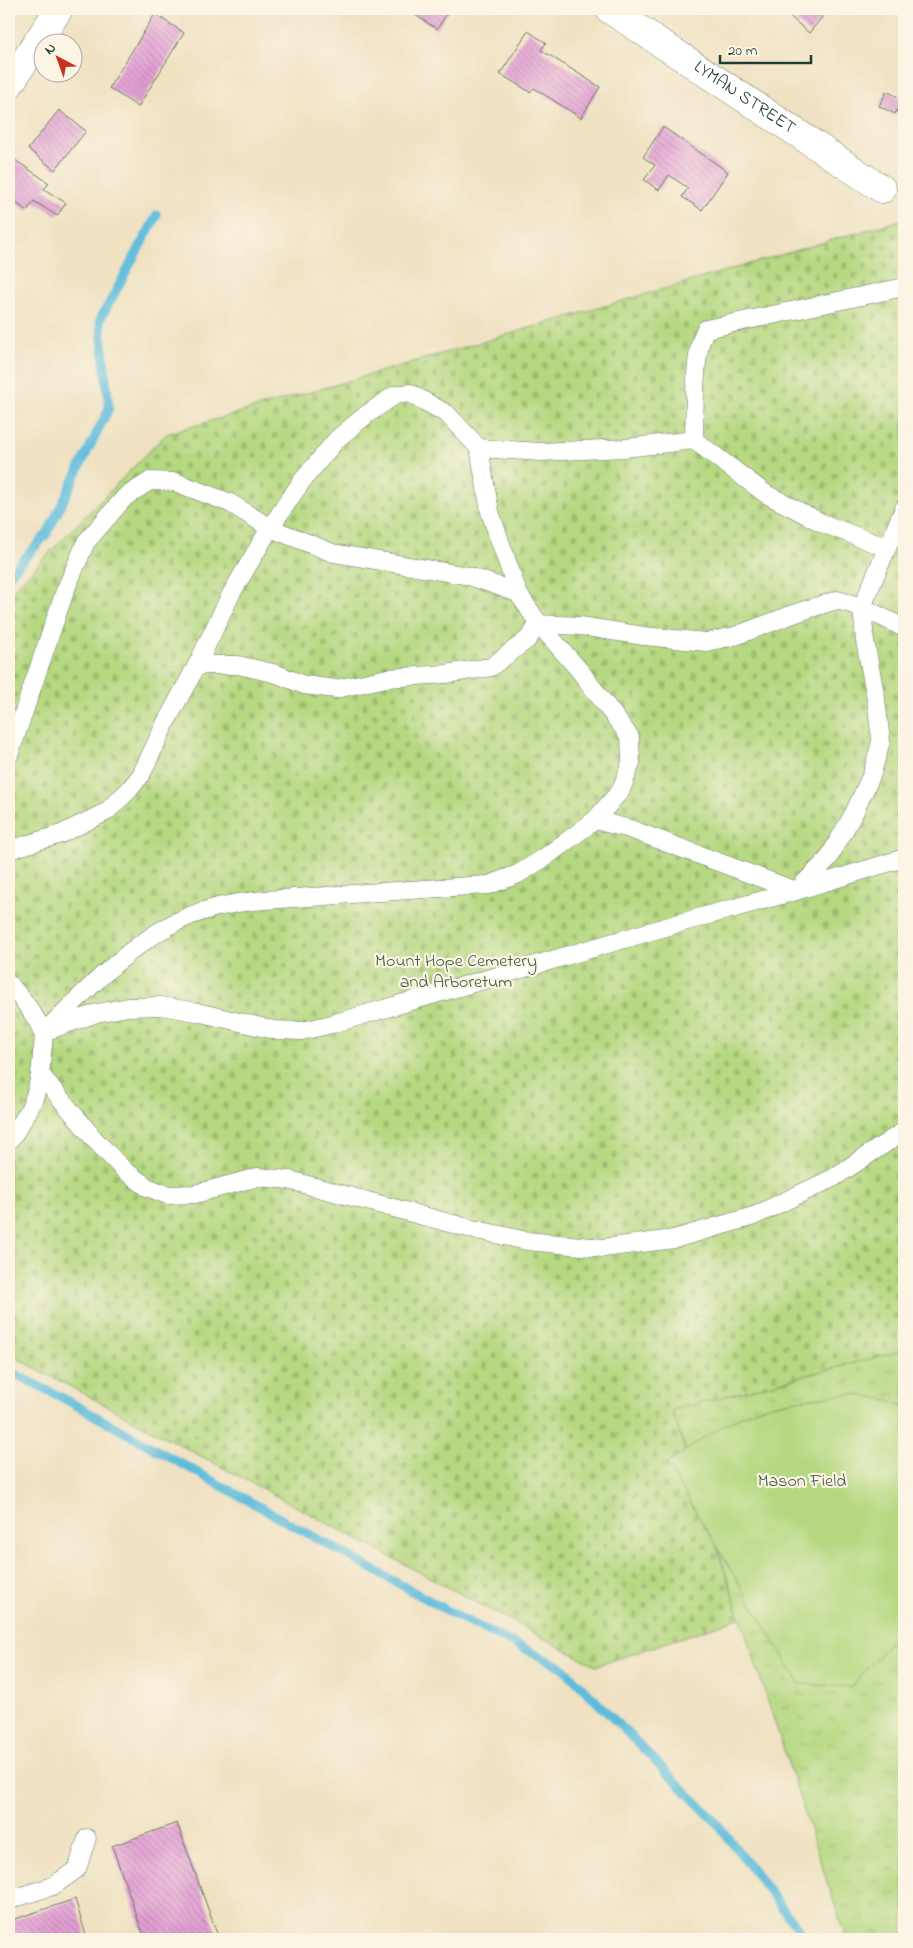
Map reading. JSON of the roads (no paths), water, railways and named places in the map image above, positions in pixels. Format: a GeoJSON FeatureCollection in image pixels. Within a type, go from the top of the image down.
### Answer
{"type":"FeatureCollection","features":[{"type":"Feature","properties":{"kind":"street"},"geometry":{"type":"LineString","coordinates":[[9,85],[59,9]]}},
{"type":"Feature","properties":{"kind":"street","name":"LYMAN STREET"},"geometry":{"type":"LineString","coordinates":[[609,9],[882,189]]}},
{"type":"Feature","properties":{"kind":"lane"},"geometry":{"type":"LineString","coordinates":[[694,440],[697,367],[701,336],[706,329],[904,287]]}},
{"type":"Feature","properties":{"kind":"lane"},"geometry":{"type":"LineString","coordinates":[[9,850],[61,834],[106,812],[129,790],[141,775],[231,594],[270,528],[302,481],[337,439],[366,415],[395,395],[410,393],[447,414],[479,448],[490,512],[518,593],[538,624],[580,671],[630,737],[631,763],[621,790],[595,820],[544,858],[518,874],[489,885],[386,890],[227,904],[175,922],[132,949],[107,970],[44,1032]]}},
{"type":"Feature","properties":{"kind":"lane"},"geometry":{"type":"LineString","coordinates":[[479,448],[540,452],[625,448],[694,440],[766,494],[822,523],[887,548]]}},
{"type":"Feature","properties":{"kind":"lane"},"geometry":{"type":"LineString","coordinates":[[9,755],[62,600],[86,542],[125,497],[150,481],[176,482],[230,503],[270,528],[333,553],[469,576],[518,593]]}},
{"type":"Feature","properties":{"kind":"lane"},"geometry":{"type":"LineString","coordinates":[[796,892],[828,859],[854,813],[872,774],[881,741],[876,699],[865,641],[862,607],[904,508]]}},
{"type":"Feature","properties":{"kind":"lane"},"geometry":{"type":"LineString","coordinates":[[538,624],[580,626],[644,636],[706,642],[735,636],[837,600],[862,607],[904,628]]}},
{"type":"Feature","properties":{"kind":"lane"},"geometry":{"type":"LineString","coordinates":[[197,665],[238,665],[277,674],[304,685],[336,689],[387,678],[446,674],[491,667],[528,639],[538,624]]}},
{"type":"Feature","properties":{"kind":"lane"},"geometry":{"type":"LineString","coordinates":[[595,820],[639,832],[796,892]]}},
{"type":"Feature","properties":{"kind":"lane"},"geometry":{"type":"LineString","coordinates":[[44,1032],[97,1013],[128,1007],[161,1006],[197,1012],[274,1030],[302,1031],[332,1024],[676,924],[796,892],[904,858]]}},
{"type":"Feature","properties":{"kind":"lane"},"geometry":{"type":"LineString","coordinates":[[9,984],[33,1014],[44,1032],[41,1075],[35,1098],[28,1114],[9,1140]]}},
{"type":"Feature","properties":{"kind":"lane"},"geometry":{"type":"LineString","coordinates":[[41,1075],[95,1140],[124,1170],[147,1187],[167,1196],[195,1194],[258,1177],[289,1180],[468,1228],[527,1241],[603,1248],[674,1239],[754,1216],[833,1178],[904,1131]]}},
{"type":"Feature","properties":{"kind":"lane"},"geometry":{"type":"LineString","coordinates":[[9,1900],[53,1886],[77,1869],[87,1838]]}},
{"type":"Feature","properties":{"kind":"waterway"},"geometry":{"type":"LineString","coordinates":[[9,575],[47,534],[109,408],[100,320],[157,215]]}},
{"type":"Feature","properties":{"kind":"waterway"},"geometry":{"type":"LineString","coordinates":[[9,1371],[61,1397],[459,1617],[562,1667],[715,1821],[806,1939]]}},
{"type":"Feature","properties":{"kind":"park label","name":"Mount Hope Cemetery and Arboretum"},"geometry":{"type":"Point","coordinates":[456,972]}},
{"type":"Feature","properties":{"kind":"park label","name":"Mason Field"},"geometry":{"type":"Point","coordinates":[802,1482]}}]}
